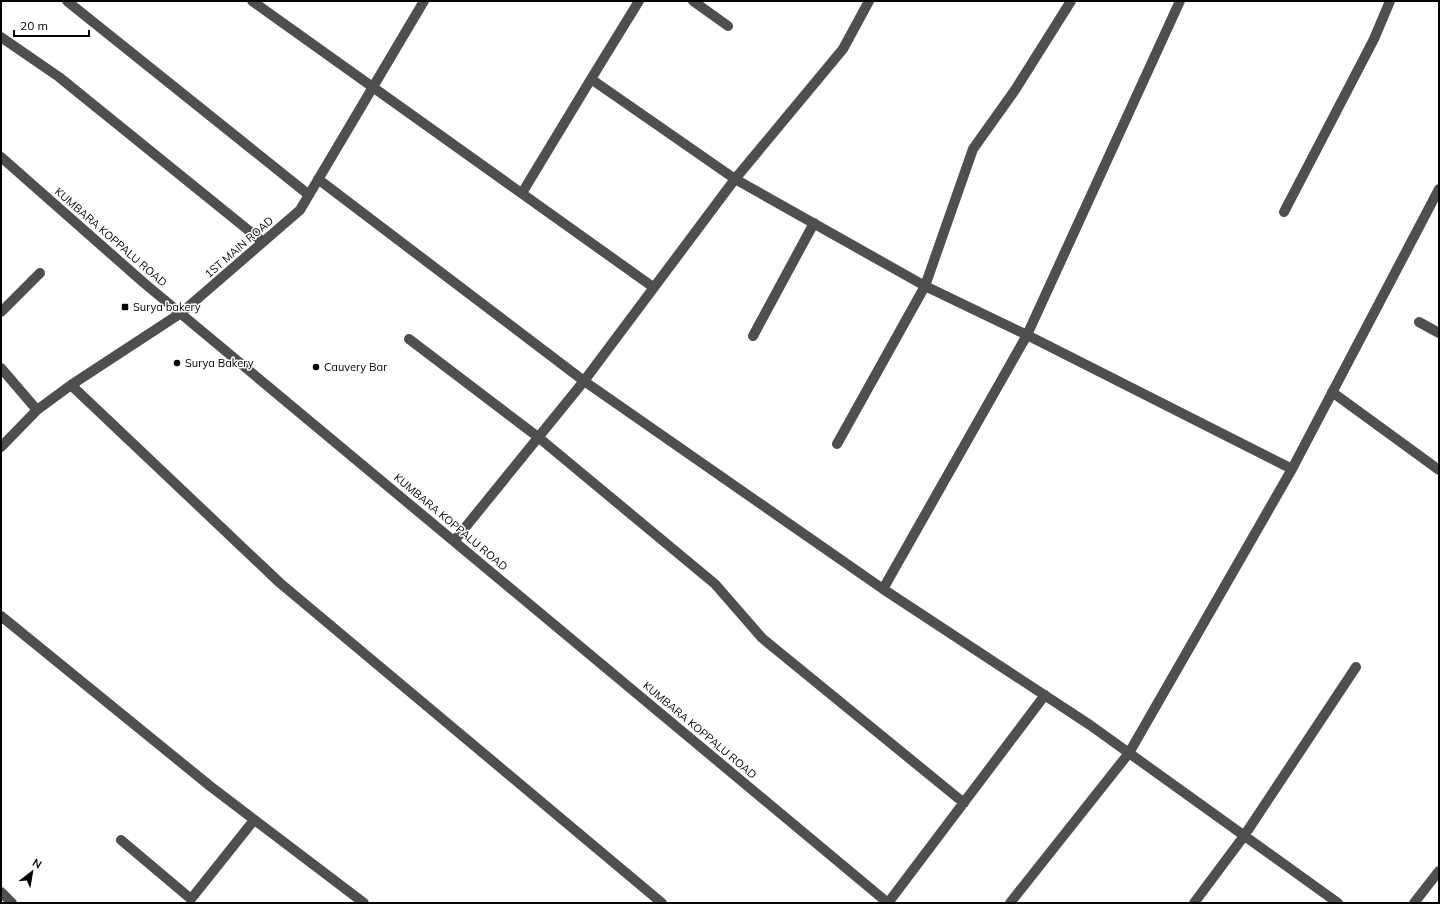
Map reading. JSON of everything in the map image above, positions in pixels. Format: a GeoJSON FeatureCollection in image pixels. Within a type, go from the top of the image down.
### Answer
{"type":"FeatureCollection","features":[{"type":"Feature","properties":{"kind":"street"},"geometry":{"type":"LineString","coordinates":[[67,1],[309,195]]}},
{"type":"Feature","properties":{"kind":"street"},"geometry":{"type":"LineString","coordinates":[[252,1],[653,287]]}},
{"type":"Feature","properties":{"kind":"street","name":"1ST MAIN ROAD"},"geometry":{"type":"LineString","coordinates":[[1,447],[37,410],[71,385],[181,313],[300,210],[424,1]]}},
{"type":"Feature","properties":{"kind":"street"},"geometry":{"type":"LineString","coordinates":[[522,193],[639,1]]}},
{"type":"Feature","properties":{"kind":"street"},"geometry":{"type":"LineString","coordinates":[[693,1],[728,26]]}},
{"type":"Feature","properties":{"kind":"street"},"geometry":{"type":"LineString","coordinates":[[455,540],[584,381],[735,179],[843,49],[869,1]]}},
{"type":"Feature","properties":{"kind":"street"},"geometry":{"type":"LineString","coordinates":[[837,444],[925,286],[973,149],[1015,90],[1071,1]]}},
{"type":"Feature","properties":{"kind":"street"},"geometry":{"type":"LineString","coordinates":[[883,588],[1027,335],[1180,1]]}},
{"type":"Feature","properties":{"kind":"street"},"geometry":{"type":"LineString","coordinates":[[1284,212],[1374,39],[1390,1]]}},
{"type":"Feature","properties":{"kind":"street"},"geometry":{"type":"LineString","coordinates":[[1,37],[59,77],[263,242]]}},
{"type":"Feature","properties":{"kind":"street"},"geometry":{"type":"LineString","coordinates":[[591,78],[735,179],[925,286],[1027,335],[1292,469]]}},
{"type":"Feature","properties":{"kind":"street","name":"KUMBARA KOPPALU ROAD"},"geometry":{"type":"LineString","coordinates":[[1,157],[144,283],[455,540],[888,903]]}},
{"type":"Feature","properties":{"kind":"street"},"geometry":{"type":"LineString","coordinates":[[318,179],[584,381],[883,588],[1045,695],[1129,753],[1338,903]]}},
{"type":"Feature","properties":{"kind":"street"},"geometry":{"type":"LineString","coordinates":[[1010,903],[1129,753],[1292,469],[1439,189]]}},
{"type":"Feature","properties":{"kind":"street"},"geometry":{"type":"LineString","coordinates":[[753,336],[814,223]]}},
{"type":"Feature","properties":{"kind":"street"},"geometry":{"type":"LineString","coordinates":[[1,312],[40,273]]}},
{"type":"Feature","properties":{"kind":"street"},"geometry":{"type":"LineString","coordinates":[[1419,322],[1439,333]]}},
{"type":"Feature","properties":{"kind":"street"},"geometry":{"type":"LineString","coordinates":[[409,339],[538,437],[715,584],[762,638],[964,803]]}},
{"type":"Feature","properties":{"kind":"street"},"geometry":{"type":"LineString","coordinates":[[1,368],[37,410]]}},
{"type":"Feature","properties":{"kind":"street"},"geometry":{"type":"LineString","coordinates":[[71,385],[280,583],[662,903]]}},
{"type":"Feature","properties":{"kind":"street"},"geometry":{"type":"LineString","coordinates":[[1332,392],[1439,470]]}},
{"type":"Feature","properties":{"kind":"street"},"geometry":{"type":"LineString","coordinates":[[1,616],[210,786],[364,903]]}},
{"type":"Feature","properties":{"kind":"street"},"geometry":{"type":"LineString","coordinates":[[1194,903],[1244,836],[1356,667]]}},
{"type":"Feature","properties":{"kind":"street"},"geometry":{"type":"LineString","coordinates":[[888,903],[1045,695]]}},
{"type":"Feature","properties":{"kind":"street"},"geometry":{"type":"LineString","coordinates":[[121,840],[191,900],[254,820]]}},
{"type":"Feature","properties":{"kind":"street"},"geometry":{"type":"LineString","coordinates":[[1414,903],[1439,871]]}},
{"type":"Feature","properties":{"kind":"street"},"geometry":{"type":"LineString","coordinates":[[1,892],[12,903]]}},
{"type":"Feature","properties":{"kind":"place","name":"Surya bakery"},"geometry":{"type":"Point","coordinates":[125,307]}},
{"type":"Feature","properties":{"kind":"place","name":"Surya Bakery"},"geometry":{"type":"Point","coordinates":[177,363]}},
{"type":"Feature","properties":{"kind":"place","name":"Cauvery Bar"},"geometry":{"type":"Point","coordinates":[316,367]}}]}
